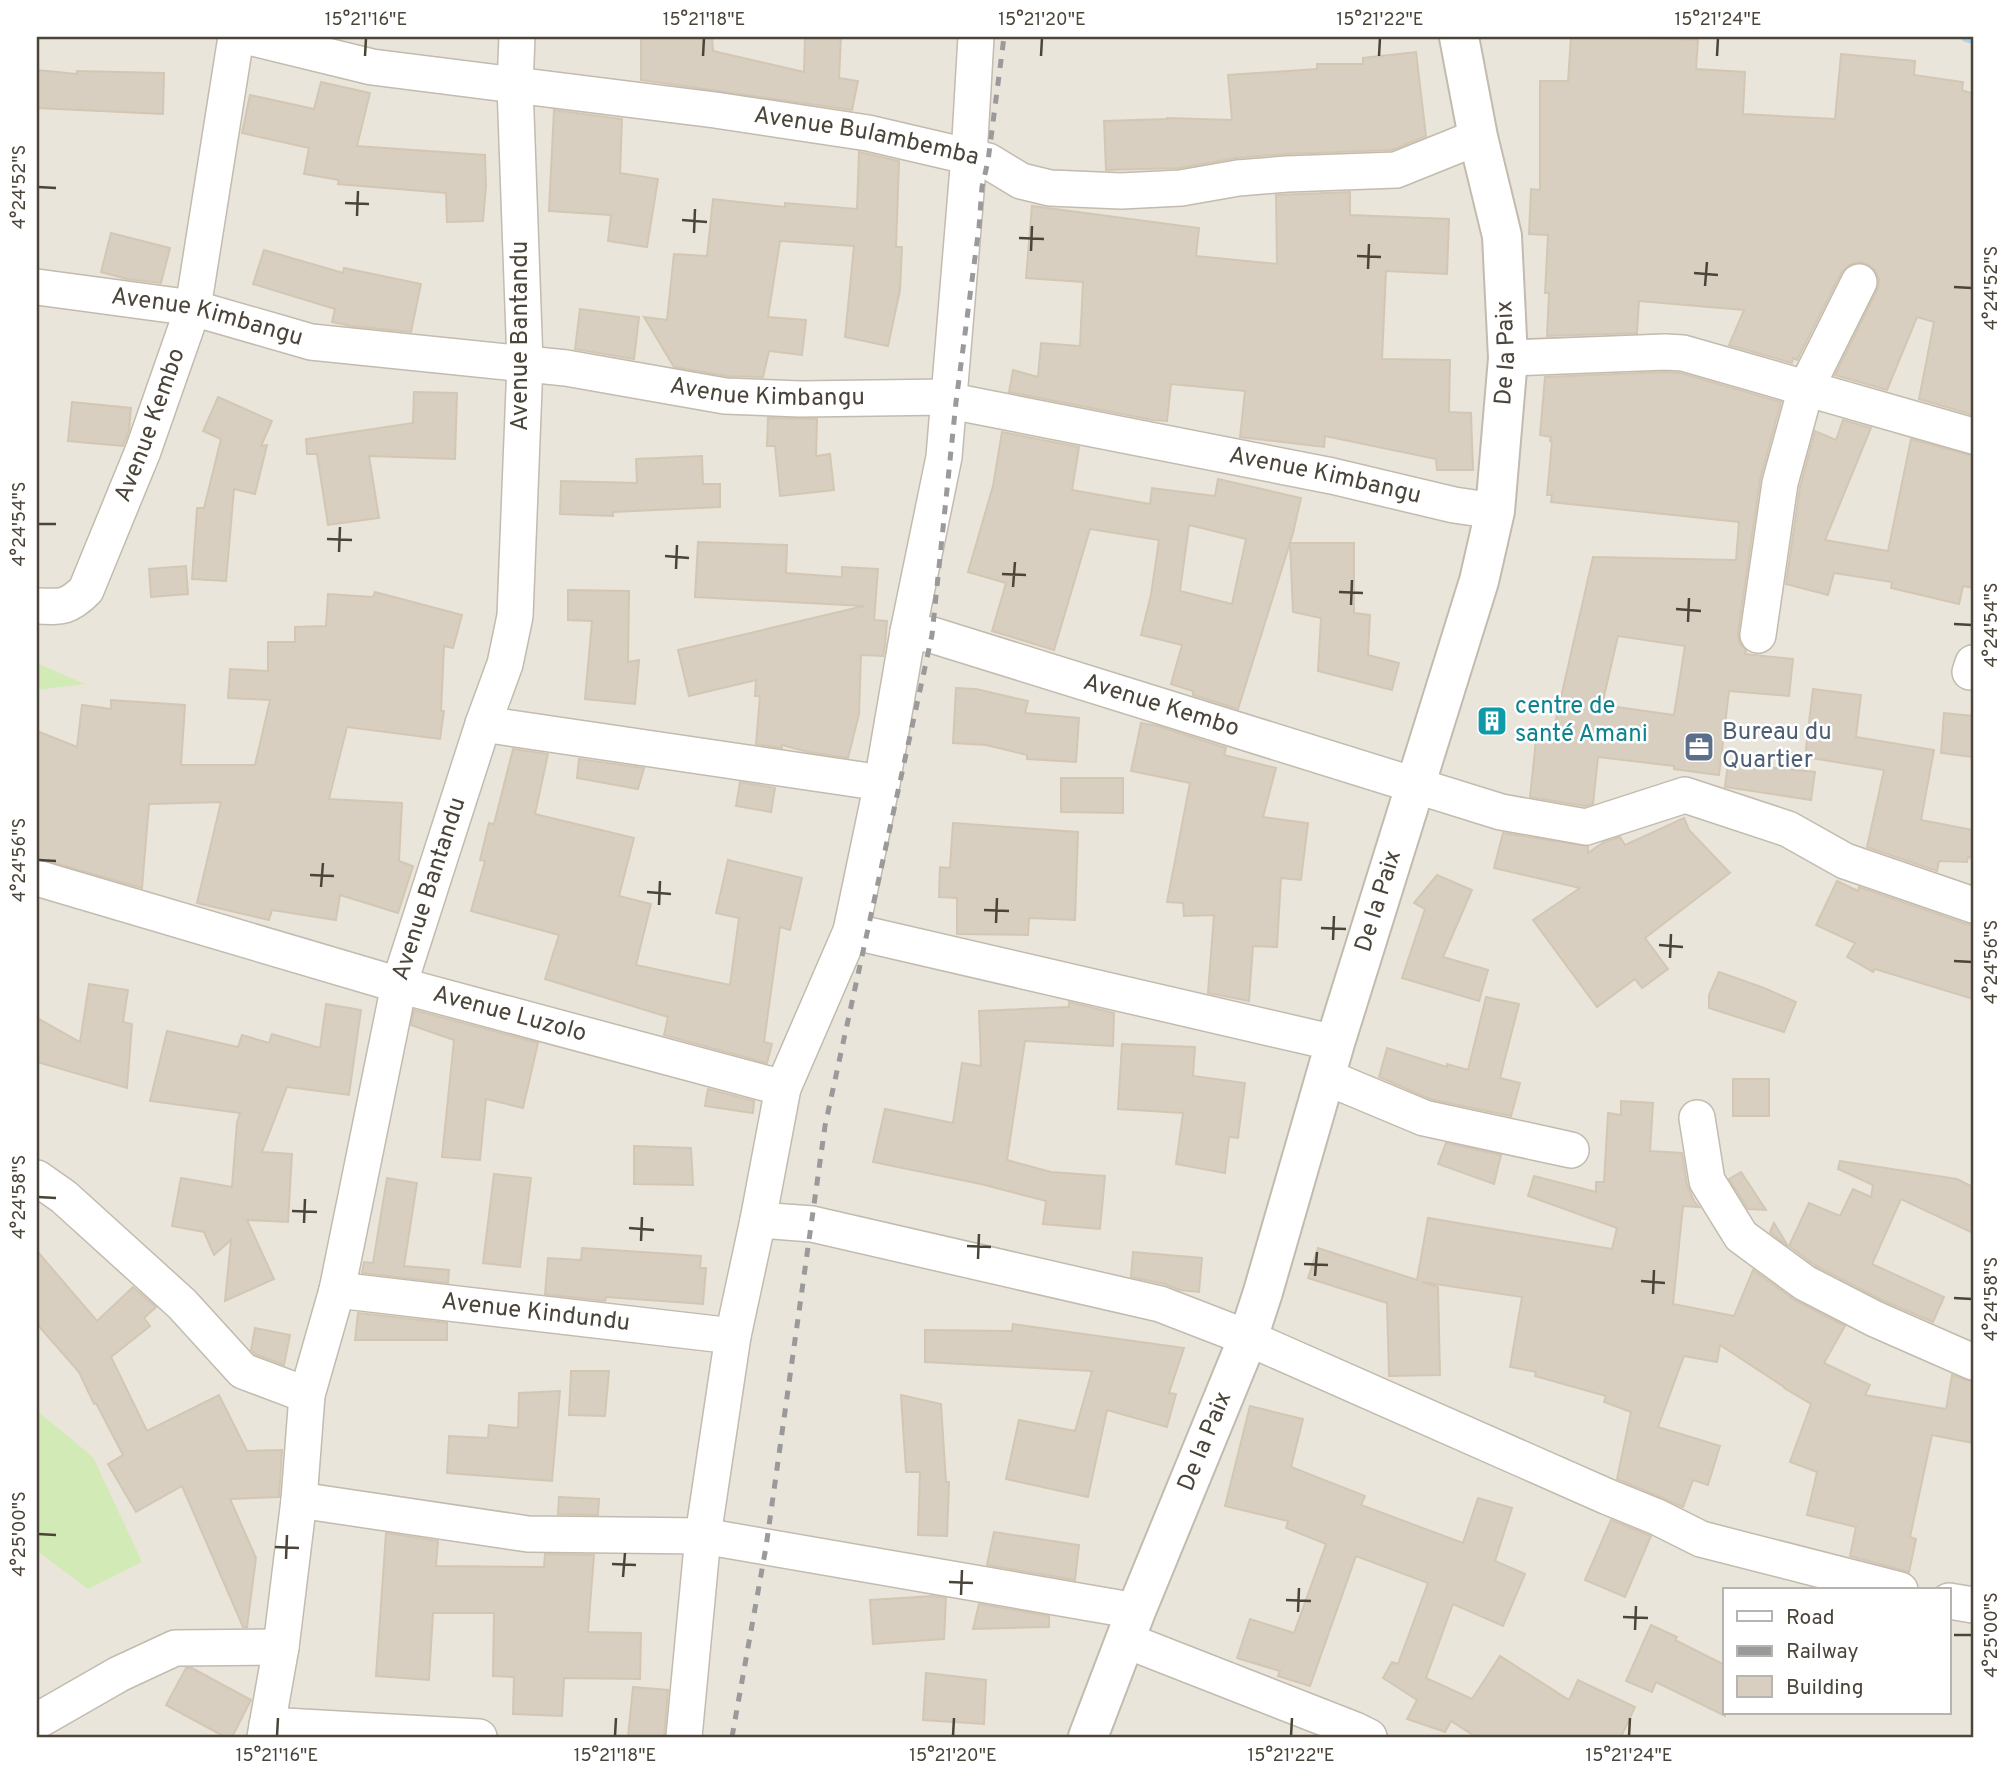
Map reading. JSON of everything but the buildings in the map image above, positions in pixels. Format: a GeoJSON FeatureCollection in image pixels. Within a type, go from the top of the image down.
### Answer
{"type":"FeatureCollection","features":[{"type":"Feature","properties":{"kind":"street","name":"Avenue Kembo"},"geometry":{"type":"LineString","coordinates":[[37,606],[56,607],[74,602],[86,590],[143,451],[192,309],[236,37]]}},
{"type":"Feature","properties":{"kind":"street","name":"Avenue Bulambemba"},"geometry":{"type":"LineString","coordinates":[[249,37],[372,67],[715,110],[868,133],[988,161],[1021,181],[1050,188],[1121,191],[1181,188],[1238,178],[1396,170],[1478,137]]}},
{"type":"Feature","properties":{"kind":"street","name":"Avenue Bantandu"},"geometry":{"type":"LineString","coordinates":[[266,1731],[281,1647],[299,1500],[307,1395],[337,1290],[399,985],[505,664],[515,616],[525,363],[515,86],[517,37]]}},
{"type":"Feature","properties":{"kind":"street"},"geometry":{"type":"LineString","coordinates":[[684,1737],[703,1536],[733,1336],[783,1088],[851,931],[944,457],[976,37]]}},
{"type":"Feature","properties":{"kind":"street","name":"De la Paix"},"geometry":{"type":"LineString","coordinates":[[1088,1737],[1248,1338],[1479,581],[1495,511],[1508,358],[1502,236],[1478,137],[1459,37]]}},
{"type":"Feature","properties":{"kind":"street"},"geometry":{"type":"LineString","coordinates":[[1758,635],[1778,496],[1806,388],[1858,282]]}},
{"type":"Feature","properties":{"kind":"street","name":"Avenue Kimbangu"},"geometry":{"type":"LineString","coordinates":[[37,287],[192,309],[311,342],[566,368],[725,396],[949,397],[956,402],[1319,473],[1454,505],[1495,511]]}},
{"type":"Feature","properties":{"kind":"street"},"geometry":{"type":"LineString","coordinates":[[1508,358],[1683,353],[1973,436]]}},
{"type":"Feature","properties":{"kind":"street","name":"Avenue Kembo"},"geometry":{"type":"LineString","coordinates":[[908,632],[932,635],[1501,812],[1586,827],[1685,795],[1788,829],[1845,861],[1973,905]]}},
{"type":"Feature","properties":{"kind":"street"},"geometry":{"type":"LineString","coordinates":[[483,724],[882,783]]}},
{"type":"Feature","properties":{"kind":"street","name":"Avenue Luzolo"},"geometry":{"type":"LineString","coordinates":[[37,878],[399,985],[783,1088]]}},
{"type":"Feature","properties":{"kind":"street"},"geometry":{"type":"LineString","coordinates":[[851,931],[1331,1060],[1424,1118],[1572,1150]]}},
{"type":"Feature","properties":{"kind":"street"},"geometry":{"type":"LineString","coordinates":[[1697,1118],[1707,1181],[1741,1236],[1805,1283],[1875,1319],[1973,1362]]}},
{"type":"Feature","properties":{"kind":"street"},"geometry":{"type":"LineString","coordinates":[[37,1178],[64,1197],[182,1304],[243,1371],[307,1395]]}},
{"type":"Feature","properties":{"kind":"street"},"geometry":{"type":"LineString","coordinates":[[758,1220],[812,1224],[1160,1304],[1248,1338],[1657,1517],[1701,1539],[1892,1588]]}},
{"type":"Feature","properties":{"kind":"street","name":"Avenue Kindundu"},"geometry":{"type":"LineString","coordinates":[[337,1290],[733,1336]]}},
{"type":"Feature","properties":{"kind":"street"},"geometry":{"type":"LineString","coordinates":[[299,1500],[528,1534],[703,1536],[1131,1625],[1369,1737]]}},
{"type":"Feature","properties":{"kind":"street"},"geometry":{"type":"LineString","coordinates":[[1951,1601],[1973,1605]]}},
{"type":"Feature","properties":{"kind":"street"},"geometry":{"type":"LineString","coordinates":[[37,1721],[119,1674],[175,1648],[281,1647]]}},
{"type":"Feature","properties":{"kind":"street"},"geometry":{"type":"LineString","coordinates":[[266,1731],[479,1737]]}},
{"type":"Feature","properties":{"kind":"shaded area"},"geometry":{"type":"Polygon","coordinates":[[[37,37],[1973,37],[1973,1737],[37,1737],[37,37]]]}},
{"type":"Feature","properties":{"kind":"green space"},"geometry":{"type":"Polygon","coordinates":[[[37,663],[85,684],[37,690],[37,663]]]}},
{"type":"Feature","properties":{"kind":"green space"},"geometry":{"type":"Polygon","coordinates":[[[37,1411],[93,1457],[142,1562],[88,1589],[37,1551],[37,1411]]]}},
{"type":"Feature","properties":{"kind":"waterway"},"geometry":{"type":"LineString","coordinates":[[1966,37],[1973,39]]}},
{"type":"Feature","properties":{"kind":"railway"},"geometry":{"type":"LineString","coordinates":[[732,1737],[766,1547],[825,1126],[932,635],[956,402],[982,187],[988,161],[1004,37]]}},
{"type":"Feature","properties":{"kind":"place","name":"centre de santé Amani"},"geometry":{"type":"Point","coordinates":[1492,721]}},
{"type":"Feature","properties":{"kind":"place","name":"Bureau du Quartier"},"geometry":{"type":"Point","coordinates":[1699,747]}}]}
